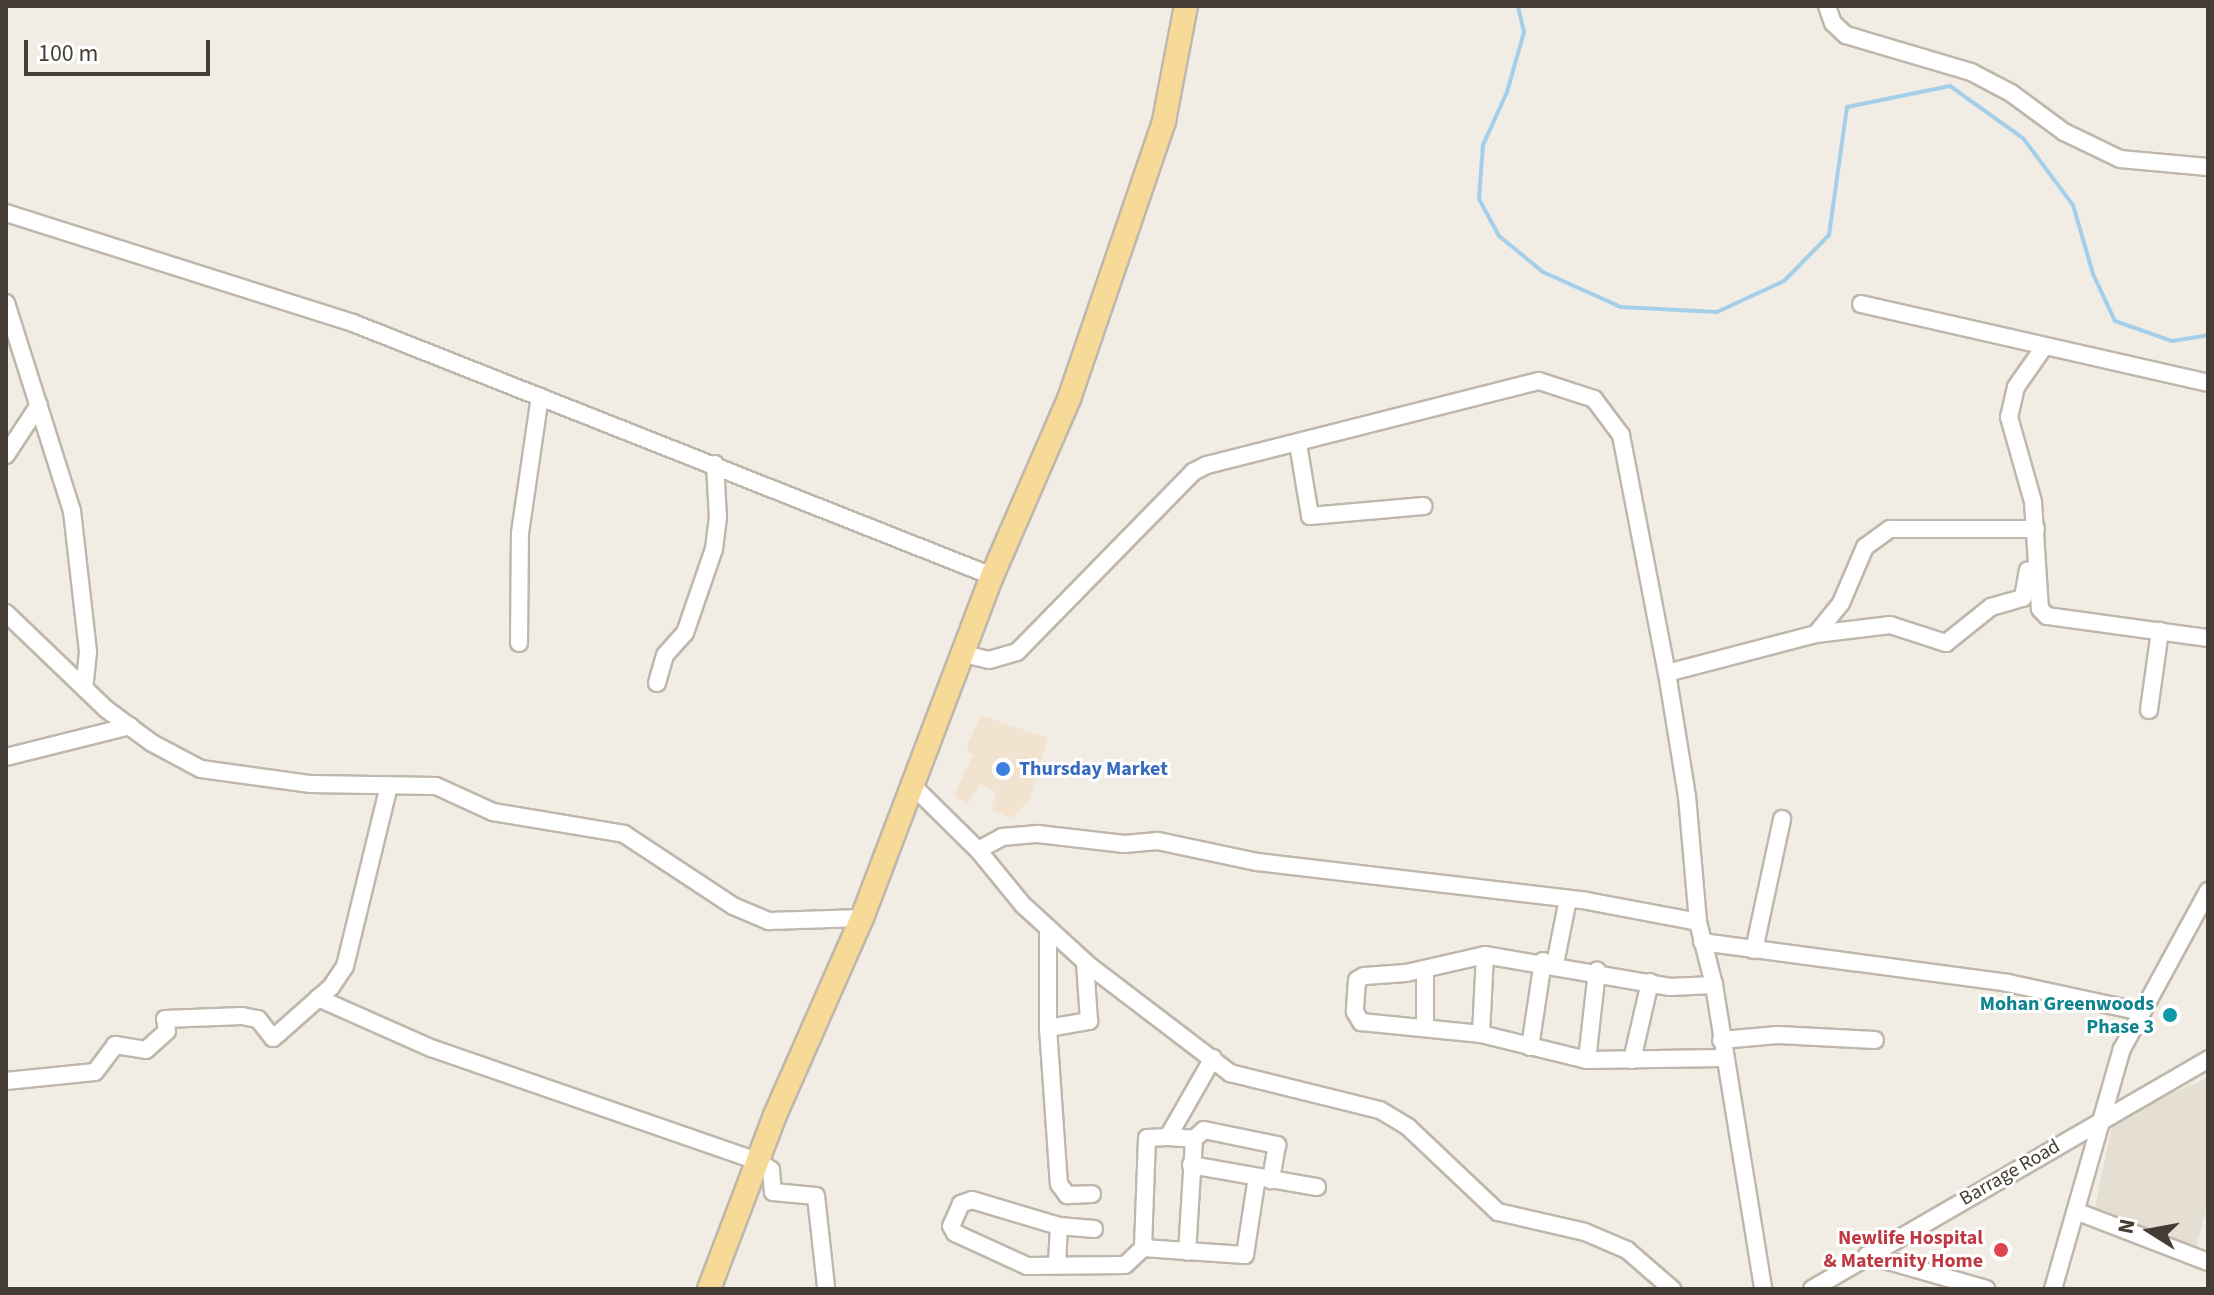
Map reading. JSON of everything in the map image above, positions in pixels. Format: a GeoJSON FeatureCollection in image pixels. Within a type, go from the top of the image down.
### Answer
{"type":"FeatureCollection","features":[{"type":"Feature","properties":{"kind":"main road"},"geometry":{"type":"LineString","coordinates":[[709,1289],[758,1161],[862,918],[992,576],[1069,399],[1164,121],[1186,6]]}},
{"type":"Feature","properties":{"kind":"street"},"geometry":{"type":"LineString","coordinates":[[1827,6],[1833,23],[1846,35],[1971,72],[2011,93],[2064,132],[2120,159],[2208,167]]}},
{"type":"Feature","properties":{"kind":"street"},"geometry":{"type":"LineString","coordinates":[[6,213],[353,323],[992,576]]}},
{"type":"Feature","properties":{"kind":"street"},"geometry":{"type":"LineString","coordinates":[[6,303],[72,511],[88,652],[84,688]]}},
{"type":"Feature","properties":{"kind":"street"},"geometry":{"type":"LineString","coordinates":[[1861,304],[2208,383]]}},
{"type":"Feature","properties":{"kind":"street"},"geometry":{"type":"LineString","coordinates":[[2044,347],[2016,387],[2009,417],[2036,535],[2038,602],[2047,616],[2208,638]]}},
{"type":"Feature","properties":{"kind":"street"},"geometry":{"type":"LineString","coordinates":[[963,654],[989,660],[1017,652],[1193,472],[1239,456],[1298,444],[1400,413],[1539,381],[1594,399],[1621,435],[1667,673],[1687,796],[1698,922],[1714,985],[1763,1289]]}},
{"type":"Feature","properties":{"kind":"street"},"geometry":{"type":"LineString","coordinates":[[519,643],[520,533],[540,396]]}},
{"type":"Feature","properties":{"kind":"street"},"geometry":{"type":"LineString","coordinates":[[6,455],[39,405]]}},
{"type":"Feature","properties":{"kind":"street"},"geometry":{"type":"LineString","coordinates":[[1298,444],[1310,516],[1424,506]]}},
{"type":"Feature","properties":{"kind":"street"},"geometry":{"type":"LineString","coordinates":[[657,683],[665,655],[685,633],[714,549],[718,518],[715,464]]}},
{"type":"Feature","properties":{"kind":"street"},"geometry":{"type":"LineString","coordinates":[[1816,634],[1841,603],[1865,547],[1890,529],[2036,535]]}},
{"type":"Feature","properties":{"kind":"street"},"geometry":{"type":"LineString","coordinates":[[1667,673],[1816,634],[1890,625],[1940,643],[1951,641],[1991,607],[2023,598],[2036,535]]}},
{"type":"Feature","properties":{"kind":"street"},"geometry":{"type":"LineString","coordinates":[[6,613],[84,688],[130,726],[201,769],[231,776],[436,786],[493,812],[624,834],[733,906],[769,921],[862,918]]}},
{"type":"Feature","properties":{"kind":"street"},"geometry":{"type":"LineString","coordinates":[[2149,710],[2160,631]]}},
{"type":"Feature","properties":{"kind":"street"},"geometry":{"type":"LineString","coordinates":[[6,757],[130,726]]}},
{"type":"Feature","properties":{"kind":"street"},"geometry":{"type":"LineString","coordinates":[[911,784],[978,850],[1048,928],[1085,962],[1230,1073],[1380,1110],[1408,1127],[1498,1212],[1585,1232],[1627,1250],[1672,1289]]}},
{"type":"Feature","properties":{"kind":"street"},"geometry":{"type":"LineString","coordinates":[[6,1081],[95,1072],[115,1045],[146,1050],[167,1031],[165,1019],[242,1016],[258,1019],[273,1038],[341,975],[349,955],[389,785]]}},
{"type":"Feature","properties":{"kind":"street"},"geometry":{"type":"LineString","coordinates":[[1754,950],[1782,819]]}},
{"type":"Feature","properties":{"kind":"street"},"geometry":{"type":"LineString","coordinates":[[978,850],[1002,837],[1038,834],[1124,844],[1158,841],[1257,862],[1568,899],[1698,922]]}},
{"type":"Feature","properties":{"kind":"street"},"geometry":{"type":"LineString","coordinates":[[2053,1289],[2078,1212],[2100,1120],[2122,1049],[2208,891]]}},
{"type":"Feature","properties":{"kind":"street"},"geometry":{"type":"LineString","coordinates":[[1530,1047],[1549,963],[1568,899]]}},
{"type":"Feature","properties":{"kind":"street"},"geometry":{"type":"LineString","coordinates":[[1048,928],[1048,1028],[1059,1184],[1067,1195],[1092,1194]]}},
{"type":"Feature","properties":{"kind":"street"},"geometry":{"type":"LineString","coordinates":[[1702,942],[2008,983],[2142,1012]]}},
{"type":"Feature","properties":{"kind":"street"},"geometry":{"type":"LineString","coordinates":[[1481,1034],[1485,955]]}},
{"type":"Feature","properties":{"kind":"street"},"geometry":{"type":"LineString","coordinates":[[1714,985],[1650,982],[1549,963],[1485,955],[1425,970],[1364,976],[1357,980],[1355,998],[1361,1022],[1481,1034],[1587,1060],[1724,1058]]}},
{"type":"Feature","properties":{"kind":"street"},"geometry":{"type":"LineString","coordinates":[[1048,1028],[1089,1021],[1085,962]]}},
{"type":"Feature","properties":{"kind":"street"},"geometry":{"type":"LineString","coordinates":[[1425,970],[1425,1028]]}},
{"type":"Feature","properties":{"kind":"street"},"geometry":{"type":"LineString","coordinates":[[1587,1060],[1597,971]]}},
{"type":"Feature","properties":{"kind":"street"},"geometry":{"type":"LineString","coordinates":[[1632,1060],[1650,982]]}},
{"type":"Feature","properties":{"kind":"street"},"geometry":{"type":"LineString","coordinates":[[318,998],[431,1048],[758,1161],[771,1170],[773,1192],[816,1196],[826,1287]]}},
{"type":"Feature","properties":{"kind":"street"},"geometry":{"type":"LineString","coordinates":[[1721,1040],[1778,1035],[1875,1040]]}},
{"type":"Feature","properties":{"kind":"street"},"geometry":{"type":"LineString","coordinates":[[1168,1137],[1213,1058]]}},
{"type":"Feature","properties":{"kind":"street","name":"Barrage Road"},"geometry":{"type":"LineString","coordinates":[[1812,1289],[2208,1059]]}},
{"type":"Feature","properties":{"kind":"street"},"geometry":{"type":"LineString","coordinates":[[1143,1248],[1187,1252],[1245,1255],[1264,1179],[1277,1145],[1204,1130],[1194,1139],[1187,1252]]}},
{"type":"Feature","properties":{"kind":"street"},"geometry":{"type":"LineString","coordinates":[[1094,1229],[1059,1226],[972,1200],[961,1204],[951,1226],[1021,1265],[1125,1265],[1143,1248],[1147,1140],[1168,1137],[1194,1139]]}},
{"type":"Feature","properties":{"kind":"street"},"geometry":{"type":"LineString","coordinates":[[1191,1165],[1317,1187]]}},
{"type":"Feature","properties":{"kind":"street"},"geometry":{"type":"LineString","coordinates":[[2078,1212],[2208,1262]]}},
{"type":"Feature","properties":{"kind":"street"},"geometry":{"type":"LineString","coordinates":[[1057,1264],[1059,1226]]}},
{"type":"Feature","properties":{"kind":"street"},"geometry":{"type":"LineString","coordinates":[[1867,1255],[1986,1289]]}},
{"type":"Feature","properties":{"kind":"shaded area","name":"Thursday Market"},"geometry":{"type":"Polygon","coordinates":[[[981,715],[1048,738],[1029,802],[1011,818],[991,809],[996,792],[981,784],[967,805],[954,795],[973,755],[967,752],[968,743],[981,715]]]}},
{"type":"Feature","properties":{"kind":"shaded area"},"geometry":{"type":"Polygon","coordinates":[[[2208,1078],[2208,1202],[2196,1249],[2094,1212],[2113,1120],[2136,1115],[2144,1105],[2208,1078]]]}},
{"type":"Feature","properties":{"kind":"waterway"},"geometry":{"type":"LineString","coordinates":[[1518,6],[1524,32],[1507,92],[1483,145],[1479,199],[1499,236],[1543,272],[1621,307],[1717,312],[1784,281],[1829,235],[1847,107],[1950,86],[2023,138],[2073,205],[2093,274],[2115,321],[2172,341],[2208,335]]}},
{"type":"Feature","properties":{"kind":"place","name":"Thursday Market"},"geometry":{"type":"Point","coordinates":[1003,769]}},
{"type":"Feature","properties":{"kind":"place","name":"Mohan Greenwoods Phase 3"},"geometry":{"type":"Point","coordinates":[2170,1015]}},
{"type":"Feature","properties":{"kind":"place","name":"Newlife Hospital & Maternity Home"},"geometry":{"type":"Point","coordinates":[2001,1250]}}]}
